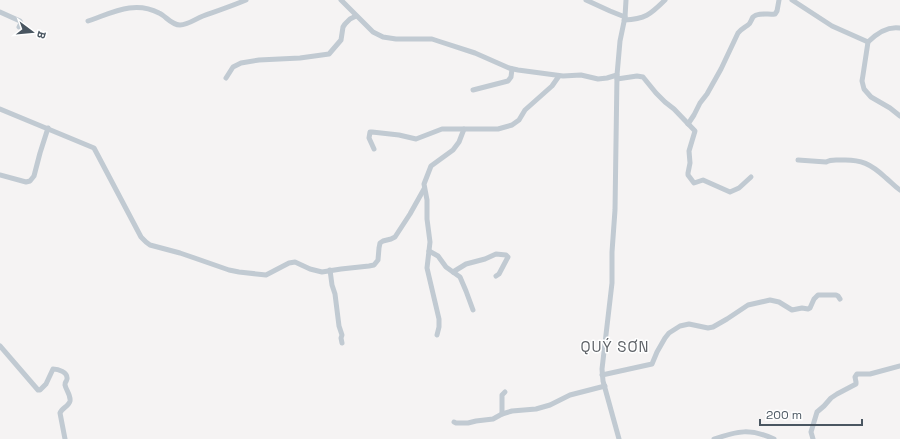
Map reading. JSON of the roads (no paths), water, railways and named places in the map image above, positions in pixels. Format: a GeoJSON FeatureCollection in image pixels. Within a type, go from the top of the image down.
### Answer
{"type":"FeatureCollection","features":[{"type":"Feature","properties":{"kind":"street"},"geometry":{"type":"LineString","coordinates":[[88,21],[119,9],[131,7],[154,10],[173,23],[184,25],[246,0]]}},
{"type":"Feature","properties":{"kind":"street"},"geometry":{"type":"LineString","coordinates":[[341,0],[356,16],[379,36],[396,39],[432,39],[474,53],[512,69],[559,76],[581,75],[601,79],[637,76],[643,77],[656,93],[695,131],[689,151],[690,163],[688,173],[694,182],[696,183],[703,180],[730,192],[739,188],[751,177]]}},
{"type":"Feature","properties":{"kind":"street"},"geometry":{"type":"LineString","coordinates":[[586,0],[624,19],[636,20],[644,17],[665,0]]}},
{"type":"Feature","properties":{"kind":"street"},"geometry":{"type":"LineString","coordinates":[[619,439],[602,375],[612,283],[615,210],[617,77],[626,0]]}},
{"type":"Feature","properties":{"kind":"street"},"geometry":{"type":"LineString","coordinates":[[688,124],[721,69],[738,33],[750,24],[752,18],[755,16],[762,14],[775,14],[779,0]]}},
{"type":"Feature","properties":{"kind":"street"},"geometry":{"type":"LineString","coordinates":[[792,0],[832,26],[868,42]]}},
{"type":"Feature","properties":{"kind":"street"},"geometry":{"type":"LineString","coordinates":[[0,12],[20,21],[21,23],[19,26]]}},
{"type":"Feature","properties":{"kind":"street"},"geometry":{"type":"LineString","coordinates":[[226,78],[233,67],[241,63],[328,54],[341,40],[343,27],[345,24],[356,16]]}},
{"type":"Feature","properties":{"kind":"street"},"geometry":{"type":"LineString","coordinates":[[900,28],[884,30],[868,42],[862,81],[864,89],[871,97],[890,108],[900,116]]}},
{"type":"Feature","properties":{"kind":"street"},"geometry":{"type":"LineString","coordinates":[[473,90],[508,81],[511,77],[512,69]]}},
{"type":"Feature","properties":{"kind":"street"},"geometry":{"type":"LineString","coordinates":[[374,149],[369,138],[370,132],[386,132],[416,139],[442,129],[498,129],[512,125],[519,120],[525,110],[552,86],[559,76]]}},
{"type":"Feature","properties":{"kind":"street"},"geometry":{"type":"LineString","coordinates":[[0,109],[94,148],[141,237],[150,245],[180,253],[229,270],[266,275],[293,262],[318,271],[376,264],[381,242],[395,236],[410,214],[424,189]]}},
{"type":"Feature","properties":{"kind":"street"},"geometry":{"type":"LineString","coordinates":[[0,175],[26,182],[32,180],[48,128]]}},
{"type":"Feature","properties":{"kind":"street"},"geometry":{"type":"LineString","coordinates":[[437,335],[439,322],[427,268],[430,242],[424,181],[430,167],[434,162],[455,148],[464,129]]}},
{"type":"Feature","properties":{"kind":"street"},"geometry":{"type":"LineString","coordinates":[[798,160],[826,162],[829,160],[860,161],[875,169],[900,190]]}},
{"type":"Feature","properties":{"kind":"street"},"geometry":{"type":"LineString","coordinates":[[429,251],[438,256],[446,266],[460,277],[473,310]]}},
{"type":"Feature","properties":{"kind":"street"},"geometry":{"type":"LineString","coordinates":[[453,272],[466,264],[485,259],[496,254],[506,255],[508,258],[499,274],[496,276]]}},
{"type":"Feature","properties":{"kind":"street"},"geometry":{"type":"LineString","coordinates":[[330,270],[339,326],[342,335],[342,343]]}},
{"type":"Feature","properties":{"kind":"street"},"geometry":{"type":"LineString","coordinates":[[602,375],[652,364],[666,336],[683,325],[694,324],[708,328],[713,327],[748,305],[770,300],[779,302],[792,310],[810,308],[814,299],[818,295],[836,295],[840,299]]}},
{"type":"Feature","properties":{"kind":"street"},"geometry":{"type":"LineString","coordinates":[[0,346],[38,390],[45,385],[53,369],[59,370],[66,374],[67,378],[65,384],[70,401],[60,413],[65,439]]}},
{"type":"Feature","properties":{"kind":"street"},"geometry":{"type":"LineString","coordinates":[[813,439],[811,432],[817,412],[831,398],[856,384],[855,376],[857,374],[870,374],[900,366]]}},
{"type":"Feature","properties":{"kind":"street"},"geometry":{"type":"LineString","coordinates":[[454,422],[468,423],[493,419],[512,411],[550,405],[570,396],[605,386]]}},
{"type":"Feature","properties":{"kind":"street"},"geometry":{"type":"LineString","coordinates":[[502,414],[502,395],[505,392]]}},
{"type":"Feature","properties":{"kind":"street"},"geometry":{"type":"LineString","coordinates":[[714,439],[735,433],[750,431],[774,439]]}},
{"type":"Feature","properties":{"kind":"district","name":"QUÝ SƠN"},"geometry":{"type":"Point","coordinates":[615,346]}}]}
